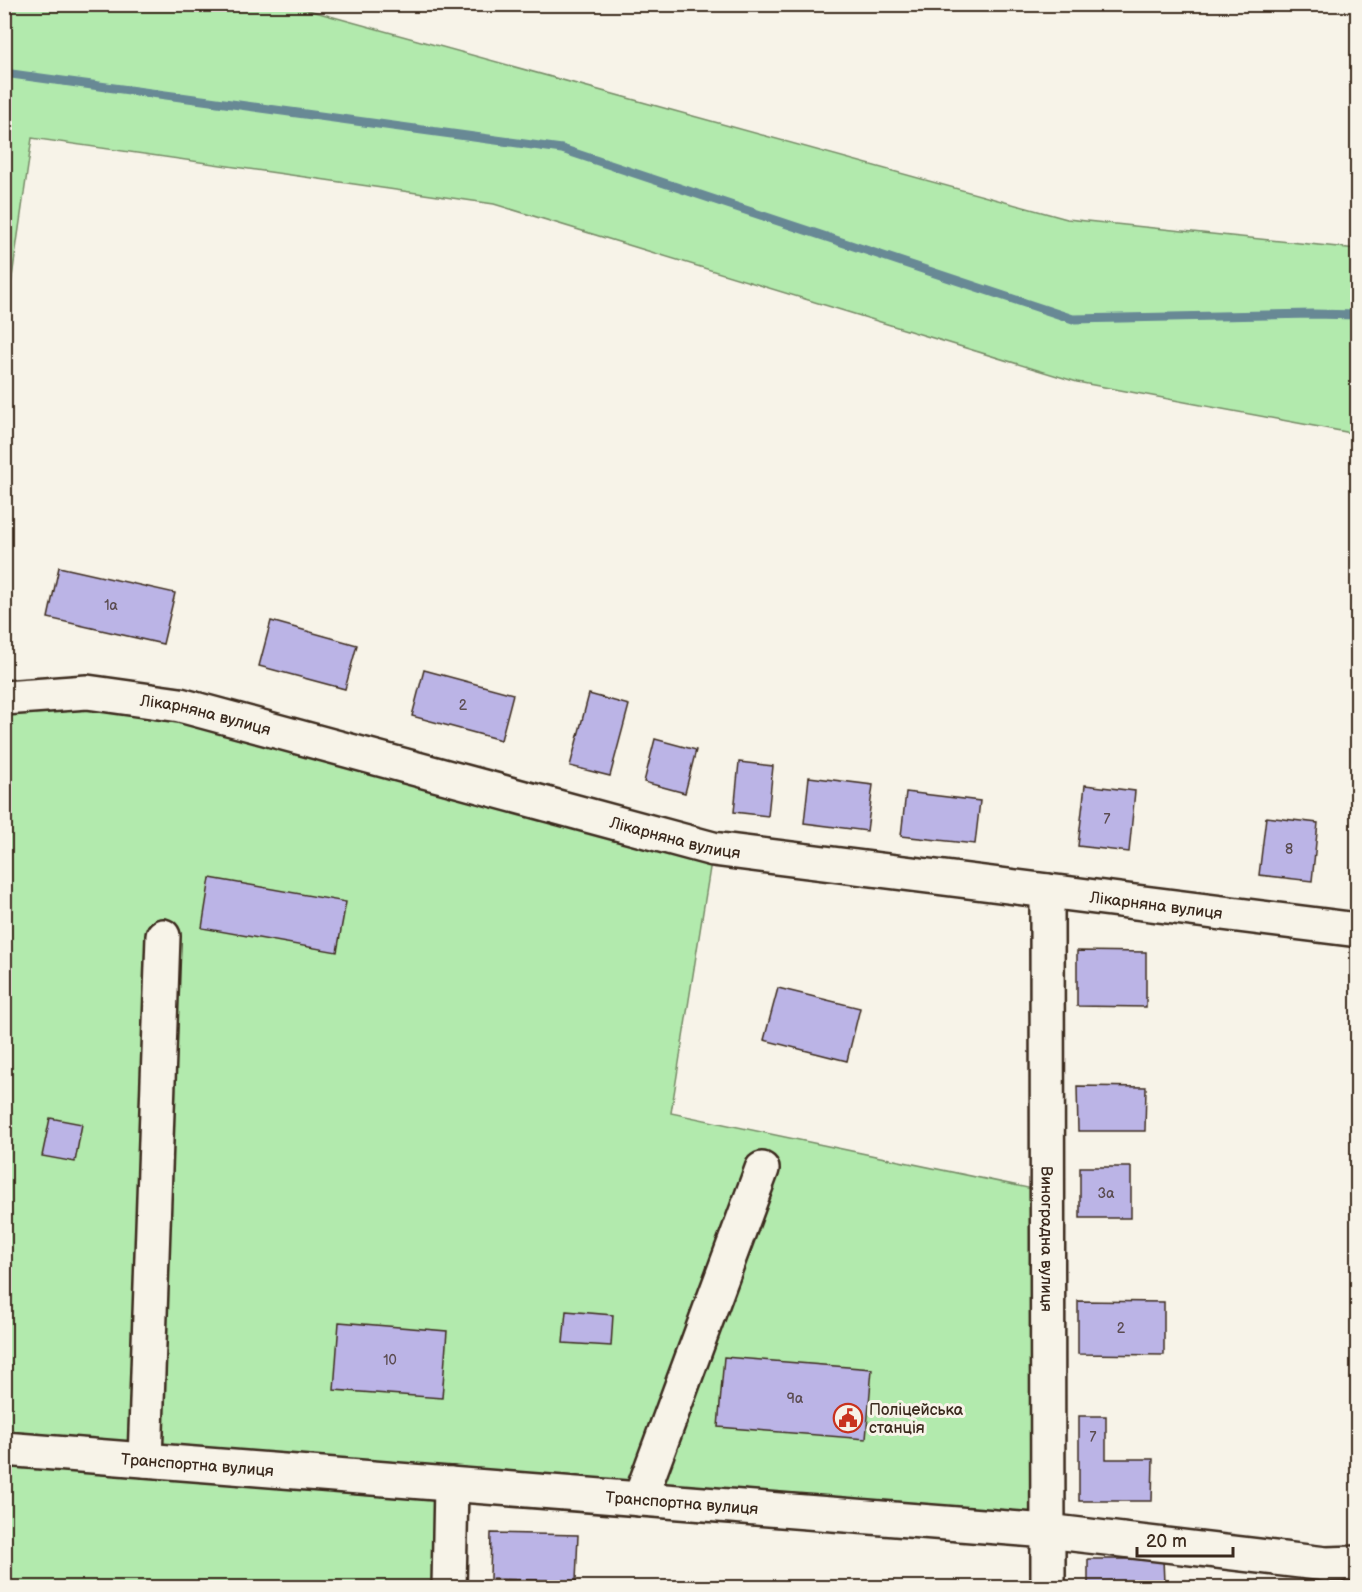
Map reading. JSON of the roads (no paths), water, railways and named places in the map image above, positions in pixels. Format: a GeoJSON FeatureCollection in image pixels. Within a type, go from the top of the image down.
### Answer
{"type":"FeatureCollection","features":[{"type":"Feature","properties":{"kind":"street","name":"Лікарняна вулиця"},"geometry":{"type":"LineString","coordinates":[[4,698],[87,692],[180,705],[713,849],[1358,930]]}},
{"type":"Feature","properties":{"kind":"street","name":"Виноградна вулиця"},"geometry":{"type":"LineString","coordinates":[[1047,891],[1047,1587]]}},
{"type":"Feature","properties":{"kind":"street"},"geometry":{"type":"LineString","coordinates":[[145,1460],[163,936]]}},
{"type":"Feature","properties":{"kind":"street"},"geometry":{"type":"LineString","coordinates":[[640,1499],[762,1169]]}},
{"type":"Feature","properties":{"kind":"street","name":"Транспортна вулиця"},"geometry":{"type":"LineString","coordinates":[[4,1449],[1047,1531],[1326,1564],[1358,1563]]}},
{"type":"Feature","properties":{"kind":"street"},"geometry":{"type":"LineString","coordinates":[[449,1587],[451,1484]]}},
{"type":"Feature","properties":{"kind":"waterway"},"geometry":{"type":"LineString","coordinates":[[4,73],[562,149],[1073,319],[1358,315]]}},
{"type":"Feature","properties":{"kind":"place","name":"Поліцейська станція"},"geometry":{"type":"Point","coordinates":[848,1418]}}]}
